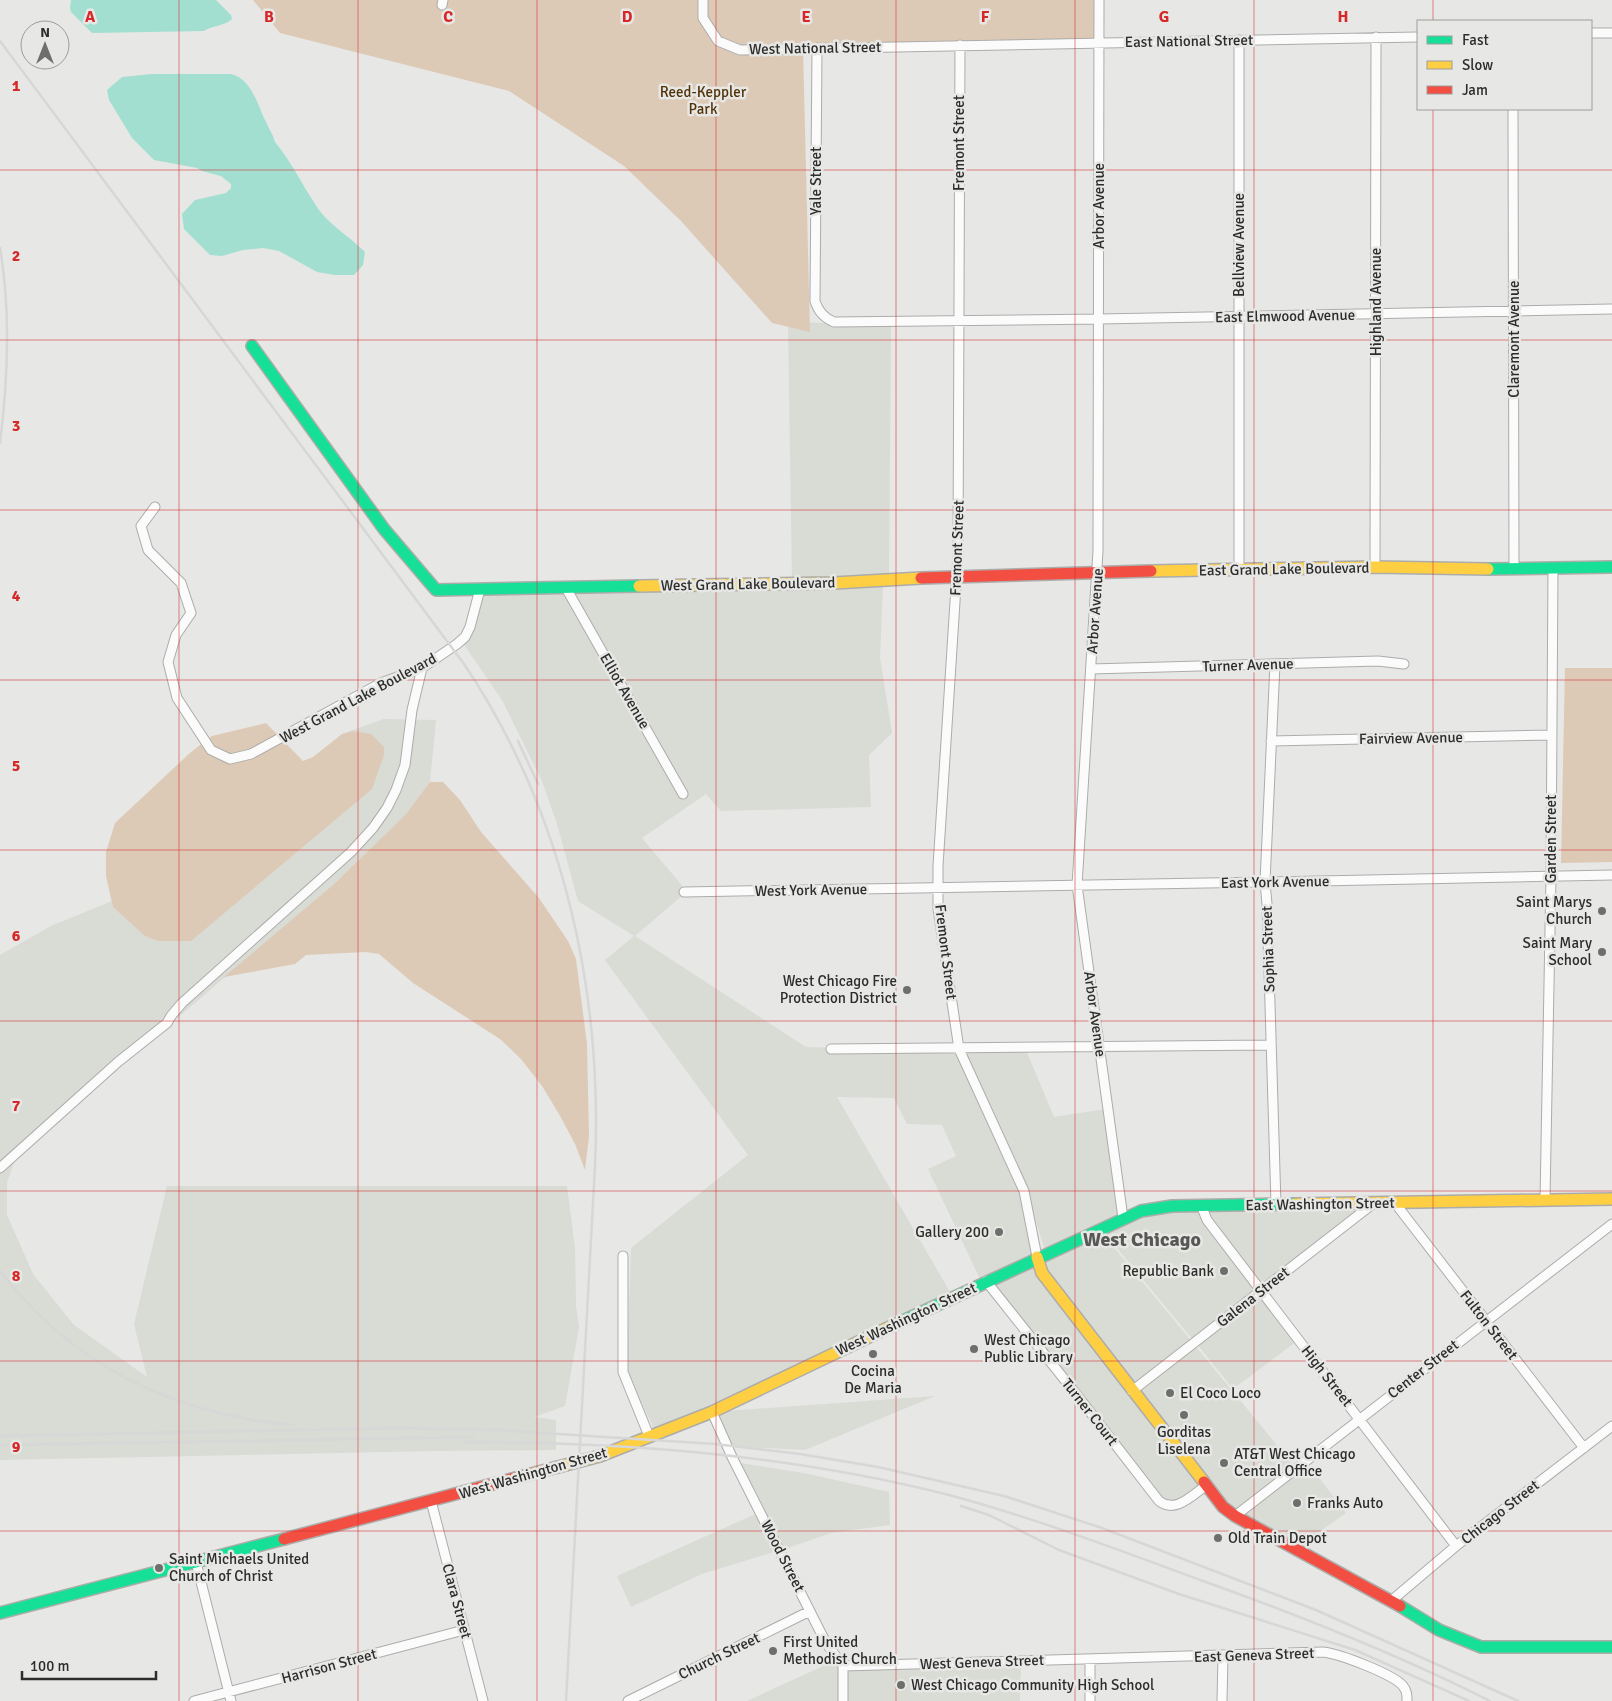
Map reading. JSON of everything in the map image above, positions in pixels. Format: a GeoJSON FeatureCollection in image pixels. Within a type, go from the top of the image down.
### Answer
{"type":"FeatureCollection","features":[{"type":"Feature","properties":{"kind":"street","name":"West National Street"},"geometry":{"type":"LineString","coordinates":[[703,0],[703,18],[718,41],[740,50],[960,45]]}},
{"type":"Feature","properties":{"kind":"street","name":"Arbor Avenue"},"geometry":{"type":"LineString","coordinates":[[1099,0],[1097,573],[1077,885],[1123,1218]]}},
{"type":"Feature","properties":{"kind":"street"},"geometry":{"type":"LineString","coordinates":[[1592,33],[1612,33]]}},
{"type":"Feature","properties":{"kind":"street","name":"East National Street"},"geometry":{"type":"LineString","coordinates":[[960,45],[1417,37]]}},
{"type":"Feature","properties":{"kind":"street","name":"Highland Avenue"},"geometry":{"type":"LineString","coordinates":[[1375,567],[1376,38]]}},
{"type":"Feature","properties":{"kind":"street","name":"Bellview Avenue"},"geometry":{"type":"LineString","coordinates":[[1239,40],[1239,570]]}},
{"type":"Feature","properties":{"kind":"street","name":"Fremont Street"},"geometry":{"type":"LineString","coordinates":[[960,45],[958,556],[938,866],[938,909],[959,1049],[1024,1191],[1038,1256]]}},
{"type":"Feature","properties":{"kind":"street","name":"Yale Street"},"geometry":{"type":"LineString","coordinates":[[817,48],[815,295],[817,308],[821,314]]}},
{"type":"Feature","properties":{"kind":"street","name":"Claremont Avenue"},"geometry":{"type":"LineString","coordinates":[[1513,110],[1514,569]]}},
{"type":"Feature","properties":{"kind":"street","name":"East Elmwood Avenue"},"geometry":{"type":"LineString","coordinates":[[821,314],[834,322],[1612,309]]}},
{"type":"Feature","properties":{"kind":"street","name":"West Grand Lake Boulevard"},"geometry":{"type":"LineString","coordinates":[[252,346],[384,528],[436,590],[834,583],[957,576]]}},
{"type":"Feature","properties":{"kind":"street","name":"West Grand Lake Boulevard"},"geometry":{"type":"LineString","coordinates":[[155,507],[141,526],[148,550],[181,583],[191,614],[176,635],[168,662],[177,698],[211,750],[230,759],[251,754],[381,683],[422,668],[466,637],[474,616],[480,589]]}},
{"type":"Feature","properties":{"kind":"street","name":"East Grand Lake Boulevard"},"geometry":{"type":"LineString","coordinates":[[957,576],[1375,567],[1514,569],[1612,567]]}},
{"type":"Feature","properties":{"kind":"street","name":"Garden Street"},"geometry":{"type":"LineString","coordinates":[[1546,1200],[1553,568]]}},
{"type":"Feature","properties":{"kind":"street","name":"Elliot Avenue"},"geometry":{"type":"LineString","coordinates":[[566,588],[683,794]]}},
{"type":"Feature","properties":{"kind":"street","name":"Turner Avenue"},"geometry":{"type":"LineString","coordinates":[[1091,669],[1378,661],[1404,664]]}},
{"type":"Feature","properties":{"kind":"street","name":"Sophia Street"},"geometry":{"type":"LineString","coordinates":[[1275,664],[1265,882],[1276,1205]]}},
{"type":"Feature","properties":{"kind":"street"},"geometry":{"type":"LineString","coordinates":[[0,1168],[118,1062],[167,1024],[182,1003],[351,852],[373,828],[387,808],[405,765],[412,710],[422,668]]}},
{"type":"Feature","properties":{"kind":"street","name":"Fairview Avenue"},"geometry":{"type":"LineString","coordinates":[[1271,741],[1552,735]]}},
{"type":"Feature","properties":{"kind":"street","name":"East York Avenue"},"geometry":{"type":"LineString","coordinates":[[938,888],[1612,875]]}},
{"type":"Feature","properties":{"kind":"street","name":"West York Avenue"},"geometry":{"type":"LineString","coordinates":[[684,892],[938,888]]}},
{"type":"Feature","properties":{"kind":"street"},"geometry":{"type":"LineString","coordinates":[[831,1049],[1271,1045]]}},
{"type":"Feature","properties":{"kind":"street","name":"East Washington Street"},"geometry":{"type":"LineString","coordinates":[[1038,1256],[1123,1218],[1157,1207],[1612,1198]]}},
{"type":"Feature","properties":{"kind":"street","name":"Galena Street"},"geometry":{"type":"LineString","coordinates":[[1132,1391],[1374,1203]]}},
{"type":"Feature","properties":{"kind":"street","name":"Fulton Street"},"geometry":{"type":"LineString","coordinates":[[1395,1203],[1584,1448]]}},
{"type":"Feature","properties":{"kind":"street","name":"High Street"},"geometry":{"type":"LineString","coordinates":[[1201,1205],[1207,1220],[1456,1546]]}},
{"type":"Feature","properties":{"kind":"street","name":"Center Street"},"geometry":{"type":"LineString","coordinates":[[1235,1516],[1612,1224]]}},
{"type":"Feature","properties":{"kind":"street"},"geometry":{"type":"LineString","coordinates":[[624,1256],[623,1372],[649,1436]]}},
{"type":"Feature","properties":{"kind":"street"},"geometry":{"type":"LineString","coordinates":[[1038,1256],[1042,1273],[1223,1507],[1235,1516],[1391,1601],[1439,1630],[1481,1646],[1612,1646]]}},
{"type":"Feature","properties":{"kind":"street","name":"West Washington Street"},"geometry":{"type":"LineString","coordinates":[[0,1613],[600,1456],[712,1412],[1038,1256]]}},
{"type":"Feature","properties":{"kind":"street","name":"Turner Court"},"geometry":{"type":"LineString","coordinates":[[986,1281],[1158,1501],[1164,1505],[1180,1505],[1207,1485]]}},
{"type":"Feature","properties":{"kind":"street","name":"Wood Street"},"geometry":{"type":"LineString","coordinates":[[712,1412],[732,1457],[827,1645],[843,1666]]}},
{"type":"Feature","properties":{"kind":"street","name":"Chicago Street"},"geometry":{"type":"LineString","coordinates":[[1391,1601],[1456,1546],[1612,1426]]}},
{"type":"Feature","properties":{"kind":"street","name":"Clara Street"},"geometry":{"type":"LineString","coordinates":[[431,1501],[483,1701]]}},
{"type":"Feature","properties":{"kind":"street"},"geometry":{"type":"LineString","coordinates":[[196,1562],[230,1697]]}},
{"type":"Feature","properties":{"kind":"street","name":"Church Street"},"geometry":{"type":"LineString","coordinates":[[628,1701],[810,1612]]}},
{"type":"Feature","properties":{"kind":"street","name":"Harrison Street"},"geometry":{"type":"LineString","coordinates":[[194,1701],[230,1697],[464,1630]]}},
{"type":"Feature","properties":{"kind":"street","name":"East Geneva Street"},"geometry":{"type":"LineString","coordinates":[[1090,1659],[1323,1652],[1344,1656],[1394,1679],[1403,1686],[1407,1697]]}},
{"type":"Feature","properties":{"kind":"street"},"geometry":{"type":"LineString","coordinates":[[1222,1701],[1223,1656]]}},
{"type":"Feature","properties":{"kind":"street"},"geometry":{"type":"LineString","coordinates":[[1090,1659],[1090,1701]]}},
{"type":"Feature","properties":{"kind":"street","name":"West Geneva Street"},"geometry":{"type":"LineString","coordinates":[[843,1666],[1090,1659]]}},
{"type":"Feature","properties":{"kind":"street"},"geometry":{"type":"LineString","coordinates":[[843,1666],[843,1701]]}},
{"type":"Feature","properties":{"kind":"shaded area"},"geometry":{"type":"Polygon","coordinates":[[[71,0],[216,0],[231,15],[232,19],[204,31],[92,33],[71,12],[71,0]]]}},
{"type":"Feature","properties":{"kind":"shaded area"},"geometry":{"type":"Polygon","coordinates":[[[152,74],[231,74],[245,82],[254,95],[275,142],[320,211],[332,224],[365,252],[363,265],[354,275],[335,275],[317,272],[279,251],[263,248],[243,250],[222,256],[210,255],[184,229],[182,214],[195,200],[226,193],[231,188],[231,184],[221,176],[197,168],[154,160],[132,138],[109,100],[107,90],[122,77],[152,74]]]}},
{"type":"Feature","properties":{"kind":"shaded area"},"geometry":{"type":"Polygon","coordinates":[[[788,322],[891,325],[889,575],[792,581],[788,322]]]}},
{"type":"Feature","properties":{"kind":"shaded area"},"geometry":{"type":"Polygon","coordinates":[[[883,584],[880,658],[892,733],[869,755],[871,807],[721,811],[706,794],[642,838],[685,889],[684,894],[635,936],[806,1047],[957,1051],[1023,1194],[1039,1253],[981,1281],[928,1169],[956,1156],[942,1125],[907,1124],[894,1098],[837,1097],[950,1292],[655,1431],[627,1372],[631,1248],[748,1155],[605,960],[634,936],[578,901],[557,824],[542,781],[502,700],[463,643],[475,627],[483,593],[883,584]]]}},
{"type":"Feature","properties":{"kind":"shaded area"},"geometry":{"type":"Polygon","coordinates":[[[384,719],[436,720],[430,782],[405,815],[334,884],[17,1155],[7,1182],[7,1215],[33,1274],[74,1325],[147,1377],[134,1324],[167,1186],[567,1186],[575,1248],[576,1306],[579,1327],[565,1406],[534,1417],[556,1420],[556,1450],[0,1460],[0,955],[51,926],[139,890],[294,815],[342,734],[384,719]]]}},
{"type":"Feature","properties":{"kind":"shaded area"},"geometry":{"type":"Polygon","coordinates":[[[963,1050],[1026,1050],[1054,1117],[1106,1109],[1120,1216],[1045,1250],[1026,1190],[963,1050]]]}},
{"type":"Feature","properties":{"kind":"shaded area"},"geometry":{"type":"Polygon","coordinates":[[[1368,1205],[1261,1288],[1209,1220],[1204,1208],[1368,1205]]]}},
{"type":"Feature","properties":{"kind":"shaded area"},"geometry":{"type":"Polygon","coordinates":[[[1199,1208],[1258,1291],[1193,1340],[1102,1230],[1130,1217],[1199,1208]]]}},
{"type":"Feature","properties":{"kind":"shaded area"},"geometry":{"type":"Polygon","coordinates":[[[1099,1229],[1295,1467],[1235,1516],[1207,1485],[1179,1505],[1164,1505],[988,1280],[1099,1229]]]}},
{"type":"Feature","properties":{"kind":"shaded area"},"geometry":{"type":"Polygon","coordinates":[[[1260,1295],[1297,1341],[1233,1389],[1196,1343],[1260,1295]]]}},
{"type":"Feature","properties":{"kind":"shaded area"},"geometry":{"type":"Polygon","coordinates":[[[935,1396],[805,1450],[726,1446],[712,1412],[935,1396]]]}},
{"type":"Feature","properties":{"kind":"shaded area"},"geometry":{"type":"Polygon","coordinates":[[[1307,1462],[1346,1513],[1299,1546],[1240,1515],[1307,1462]]]}},
{"type":"Feature","properties":{"kind":"shaded area"},"geometry":{"type":"Polygon","coordinates":[[[740,1463],[804,1473],[889,1492],[890,1525],[831,1533],[782,1550],[740,1463]]]}},
{"type":"Feature","properties":{"kind":"shaded area"},"geometry":{"type":"Polygon","coordinates":[[[760,1512],[777,1551],[702,1574],[631,1607],[617,1576],[760,1512]]]}},
{"type":"Feature","properties":{"kind":"shaded area","name":"West Chicago Community High School"},"geometry":{"type":"Polygon","coordinates":[[[832,1662],[847,1669],[1021,1664],[1020,1701],[747,1701],[832,1662]]]}},
{"type":"Feature","properties":{"kind":"green space","name":"Reed-Keppler Park"},"geometry":{"type":"Polygon","coordinates":[[[253,0],[1099,0],[1099,43],[803,48],[810,332],[772,323],[681,221],[624,166],[509,91],[280,33],[253,0]]]}},
{"type":"Feature","properties":{"kind":"green space"},"geometry":{"type":"Polygon","coordinates":[[[1565,668],[1612,668],[1612,862],[1561,863],[1565,668]]]}},
{"type":"Feature","properties":{"kind":"green space"},"geometry":{"type":"Polygon","coordinates":[[[266,723],[303,761],[313,757],[342,734],[353,731],[371,734],[384,747],[384,755],[372,789],[191,941],[158,941],[145,936],[113,907],[106,876],[106,852],[115,823],[191,752],[212,736],[266,723]]]}},
{"type":"Feature","properties":{"kind":"green space"},"geometry":{"type":"Polygon","coordinates":[[[430,782],[443,782],[460,800],[481,832],[539,898],[568,941],[576,959],[587,1044],[589,1136],[585,1170],[575,1144],[559,1114],[542,1086],[521,1059],[500,1039],[413,983],[379,954],[366,952],[306,955],[295,964],[224,977],[334,884],[405,815],[430,782]]]}},
{"type":"Feature","properties":{"kind":"railway"},"geometry":{"type":"LineString","coordinates":[[0,41],[464,664],[498,721],[527,780],[551,841],[570,904],[583,969],[592,1034],[596,1100],[595,1166],[566,1701]]}},
{"type":"Feature","properties":{"kind":"railway"},"geometry":{"type":"LineString","coordinates":[[0,248],[7,321],[5,395],[0,443]]}},
{"type":"Feature","properties":{"kind":"railway"},"geometry":{"type":"LineString","coordinates":[[518,741],[538,784]]}},
{"type":"Feature","properties":{"kind":"railway"},"geometry":{"type":"LineString","coordinates":[[0,1271],[29,1305],[60,1334],[93,1358],[128,1379],[165,1396],[204,1409],[246,1419],[289,1425]]}},
{"type":"Feature","properties":{"kind":"railway"},"geometry":{"type":"LineString","coordinates":[[0,1436],[398,1428],[497,1430],[715,1444],[800,1454],[878,1467],[1004,1496],[1102,1528],[1316,1610],[1518,1701]]}},
{"type":"Feature","properties":{"kind":"railway"},"geometry":{"type":"LineString","coordinates":[[0,1445],[473,1437]]}},
{"type":"Feature","properties":{"kind":"railway"},"geometry":{"type":"LineString","coordinates":[[465,1442],[647,1448],[708,1454],[830,1470],[890,1481],[949,1495],[1077,1535],[1276,1608],[1348,1636],[1490,1701]]}},
{"type":"Feature","properties":{"kind":"railway"},"geometry":{"type":"LineString","coordinates":[[961,1506],[989,1515],[1059,1550],[1179,1594],[1355,1650],[1469,1701]]}},
{"type":"Feature","properties":{"kind":"traffic: fast"},"geometry":{"type":"LineString","coordinates":[[252,346],[384,529],[436,590],[639,586]]}},
{"type":"Feature","properties":{"kind":"traffic: fast"},"geometry":{"type":"LineString","coordinates":[[1488,569],[1612,567]]}},
{"type":"Feature","properties":{"kind":"traffic: fast"},"geometry":{"type":"LineString","coordinates":[[896,1324],[1141,1211],[1172,1206],[1295,1204]]}},
{"type":"Feature","properties":{"kind":"traffic: fast"},"geometry":{"type":"LineString","coordinates":[[0,1613],[284,1539]]}},
{"type":"Feature","properties":{"kind":"traffic: fast"},"geometry":{"type":"LineString","coordinates":[[1400,1606],[1439,1630],[1481,1647],[1612,1647]]}},
{"type":"Feature","properties":{"kind":"traffic: slow"},"geometry":{"type":"LineString","coordinates":[[1151,571],[1375,567],[1488,569]]}},
{"type":"Feature","properties":{"kind":"traffic: slow"},"geometry":{"type":"LineString","coordinates":[[639,586],[834,583],[921,578]]}},
{"type":"Feature","properties":{"kind":"traffic: slow"},"geometry":{"type":"LineString","coordinates":[[1295,1204],[1612,1199]]}},
{"type":"Feature","properties":{"kind":"traffic: slow"},"geometry":{"type":"LineString","coordinates":[[1037,1257],[1042,1273],[1204,1482]]}},
{"type":"Feature","properties":{"kind":"traffic: slow"},"geometry":{"type":"LineString","coordinates":[[531,1474],[600,1456],[712,1412],[896,1324]]}},
{"type":"Feature","properties":{"kind":"traffic: jam"},"geometry":{"type":"LineString","coordinates":[[921,578],[1151,571]]}},
{"type":"Feature","properties":{"kind":"traffic: jam"},"geometry":{"type":"LineString","coordinates":[[284,1539],[531,1474]]}},
{"type":"Feature","properties":{"kind":"traffic: jam"},"geometry":{"type":"LineString","coordinates":[[1204,1482],[1223,1507],[1235,1516],[1400,1606]]}},
{"type":"Feature","properties":{"kind":"place","name":"Saint Marys Church"},"geometry":{"type":"Point","coordinates":[1602,911]}},
{"type":"Feature","properties":{"kind":"place","name":"Saint Mary School"},"geometry":{"type":"Point","coordinates":[1602,952]}},
{"type":"Feature","properties":{"kind":"place","name":"West Chicago Fire Protection District"},"geometry":{"type":"Point","coordinates":[907,990]}},
{"type":"Feature","properties":{"kind":"place","name":"Gallery 200"},"geometry":{"type":"Point","coordinates":[999,1232]}},
{"type":"Feature","properties":{"kind":"place","name":"Republic Bank"},"geometry":{"type":"Point","coordinates":[1224,1271]}},
{"type":"Feature","properties":{"kind":"place","name":"West Chicago Public Library"},"geometry":{"type":"Point","coordinates":[974,1349]}},
{"type":"Feature","properties":{"kind":"place","name":"Cocina De Maria"},"geometry":{"type":"Point","coordinates":[873,1354]}},
{"type":"Feature","properties":{"kind":"place","name":"El Coco Loco"},"geometry":{"type":"Point","coordinates":[1170,1393]}},
{"type":"Feature","properties":{"kind":"place","name":"Gorditas Liselena"},"geometry":{"type":"Point","coordinates":[1184,1415]}},
{"type":"Feature","properties":{"kind":"place","name":"AT&T West Chicago Central Office"},"geometry":{"type":"Point","coordinates":[1224,1463]}},
{"type":"Feature","properties":{"kind":"place","name":"Franks Auto"},"geometry":{"type":"Point","coordinates":[1297,1503]}},
{"type":"Feature","properties":{"kind":"place","name":"Old Train Depot"},"geometry":{"type":"Point","coordinates":[1218,1538]}},
{"type":"Feature","properties":{"kind":"place","name":"Saint Michaels United Church of Christ"},"geometry":{"type":"Point","coordinates":[159,1568]}},
{"type":"Feature","properties":{"kind":"place","name":"First United Methodist Church"},"geometry":{"type":"Point","coordinates":[773,1651]}},
{"type":"Feature","properties":{"kind":"place","name":"West Chicago Community High School"},"geometry":{"type":"Point","coordinates":[901,1685]}},
{"type":"Feature","properties":{"kind":"district","name":"West Chicago"},"geometry":{"type":"Point","coordinates":[1142,1239]}}]}
